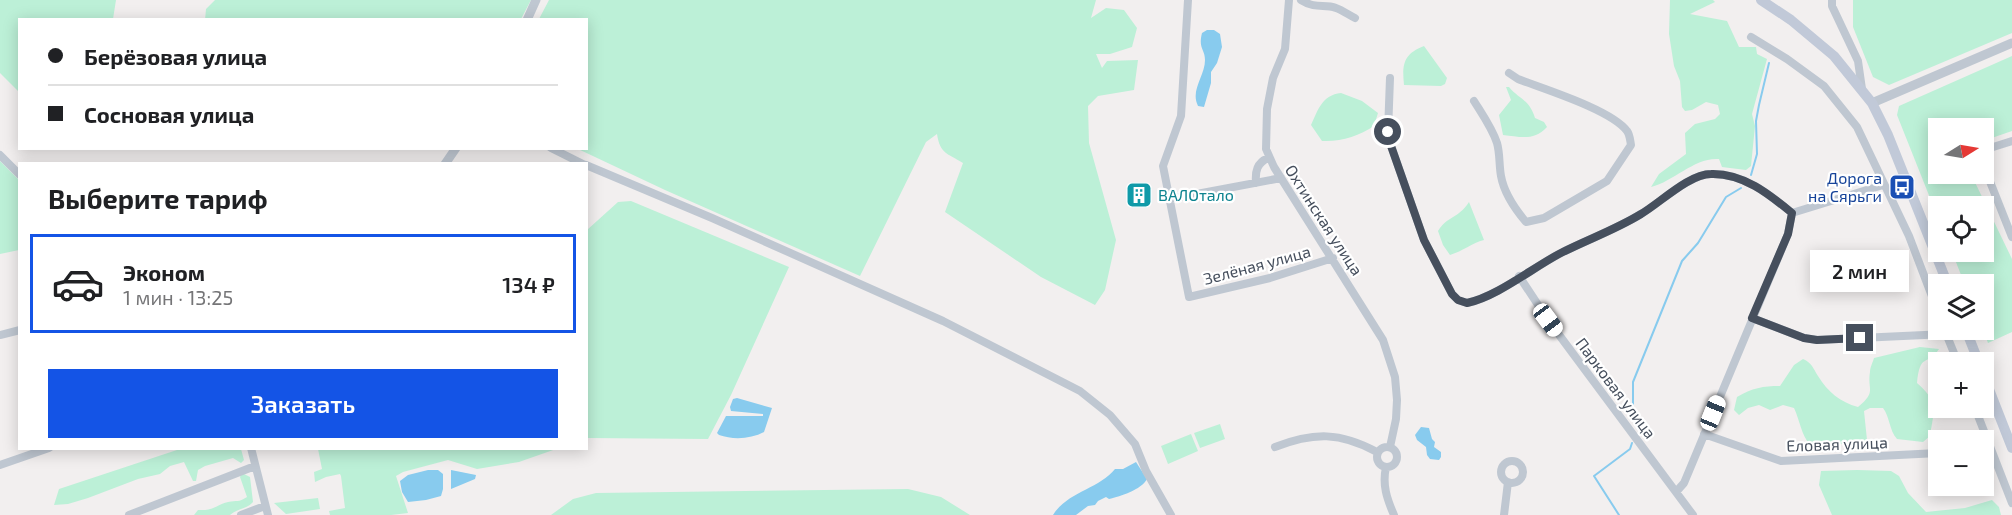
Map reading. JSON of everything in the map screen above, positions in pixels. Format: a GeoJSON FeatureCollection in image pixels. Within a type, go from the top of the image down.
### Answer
{"type":"FeatureCollection","features":[{"type":"Feature","properties":{"kind":"main road"},"geometry":{"type":"LineString","coordinates":[[1761,0],[1791,20],[1827,50],[1872,103],[1888,135],[1944,274]]}},
{"type":"Feature","properties":{"kind":"main road"},"geometry":{"type":"LineString","coordinates":[[1994,402],[2012,448]]}},
{"type":"Feature","properties":{"kind":"street"},"geometry":{"type":"LineString","coordinates":[[528,18],[536,0]]}},
{"type":"Feature","properties":{"kind":"street"},"geometry":{"type":"LineString","coordinates":[[1188,0],[1181,116],[1163,166],[1170,200],[1281,178]]}},
{"type":"Feature","properties":{"kind":"street","name":"Охтинская улица"},"geometry":{"type":"LineString","coordinates":[[1288,0],[1285,50],[1273,78],[1267,109],[1266,137],[1269,158],[1383,340],[1395,377],[1397,400],[1396,419],[1390,447],[1395,451],[1396,462],[1393,466],[1386,467],[1384,476],[1385,493],[1394,515]]}},
{"type":"Feature","properties":{"kind":"street"},"geometry":{"type":"LineString","coordinates":[[1301,0],[1321,7],[1334,6],[1354,18]]}},
{"type":"Feature","properties":{"kind":"street"},"geometry":{"type":"LineString","coordinates":[[1832,0],[1832,6],[1858,61],[1862,90]]}},
{"type":"Feature","properties":{"kind":"street"},"geometry":{"type":"LineString","coordinates":[[1751,37],[1824,86],[1857,127],[1909,236],[1928,286]]}},
{"type":"Feature","properties":{"kind":"street"},"geometry":{"type":"LineString","coordinates":[[1872,103],[2012,43]]}},
{"type":"Feature","properties":{"kind":"street"},"geometry":{"type":"LineString","coordinates":[[1474,101],[1498,146],[1504,187],[1517,212],[1526,222],[1544,218],[1607,181],[1631,145],[1628,132],[1616,120],[1601,112],[1518,79],[1509,73]]}},
{"type":"Feature","properties":{"kind":"street"},"geometry":{"type":"LineString","coordinates":[[1390,78],[1388,132],[1390,143],[1424,240],[1452,294],[1458,300],[1467,303],[1485,297],[1560,254],[1641,214],[1680,187],[1710,174],[1739,179],[1766,191],[1792,213]]}},
{"type":"Feature","properties":{"kind":"street"},"geometry":{"type":"LineString","coordinates":[[1994,147],[2012,141]]}},
{"type":"Feature","properties":{"kind":"street"},"geometry":{"type":"LineString","coordinates":[[555,150],[580,162]]}},
{"type":"Feature","properties":{"kind":"street"},"geometry":{"type":"LineString","coordinates":[[0,155],[18,173]]}},
{"type":"Feature","properties":{"kind":"street"},"geometry":{"type":"LineString","coordinates":[[1256,183],[1258,165],[1269,158]]}},
{"type":"Feature","properties":{"kind":"street"},"geometry":{"type":"LineString","coordinates":[[588,166],[723,222],[935,317],[1080,391],[1110,415],[1135,444],[1146,471],[1171,515]]}},
{"type":"Feature","properties":{"kind":"street"},"geometry":{"type":"LineString","coordinates":[[1991,184],[2012,237]]}},
{"type":"Feature","properties":{"kind":"street"},"geometry":{"type":"LineString","coordinates":[[1792,213],[1883,185]]}},
{"type":"Feature","properties":{"kind":"street","name":"Зелёная улица"},"geometry":{"type":"LineString","coordinates":[[1170,200],[1189,297],[1270,278],[1333,258]]}},
{"type":"Feature","properties":{"kind":"street"},"geometry":{"type":"LineString","coordinates":[[1676,492],[1684,483],[1788,234],[1792,213]]}},
{"type":"Feature","properties":{"kind":"street","name":"Парковая улица"},"geometry":{"type":"LineString","coordinates":[[1519,276],[1548,320],[1694,515]]}},
{"type":"Feature","properties":{"kind":"street"},"geometry":{"type":"LineString","coordinates":[[1752,318],[1804,338],[1817,340],[1928,333]]}},
{"type":"Feature","properties":{"kind":"street"},"geometry":{"type":"LineString","coordinates":[[0,335],[18,330]]}},
{"type":"Feature","properties":{"kind":"street","name":"Еловая улица"},"geometry":{"type":"LineString","coordinates":[[1704,434],[1781,461],[1928,454]]}},
{"type":"Feature","properties":{"kind":"street"},"geometry":{"type":"LineString","coordinates":[[1275,447],[1311,436],[1330,436],[1348,439],[1377,452]]}},
{"type":"Feature","properties":{"kind":"street"},"geometry":{"type":"LineString","coordinates":[[1377,452],[1381,448],[1390,447]]}},
{"type":"Feature","properties":{"kind":"street"},"geometry":{"type":"LineString","coordinates":[[0,465],[43,450]]}},
{"type":"Feature","properties":{"kind":"street"},"geometry":{"type":"LineString","coordinates":[[251,450],[268,515]]}},
{"type":"Feature","properties":{"kind":"street"},"geometry":{"type":"LineString","coordinates":[[1377,452],[1378,463],[1386,467]]}},
{"type":"Feature","properties":{"kind":"street"},"geometry":{"type":"LineString","coordinates":[[129,515],[255,466]]}},
{"type":"Feature","properties":{"kind":"street"},"geometry":{"type":"LineString","coordinates":[[1994,466],[2012,503]]}},
{"type":"Feature","properties":{"kind":"street"},"geometry":{"type":"LineString","coordinates":[[1504,515],[1508,482]]}},
{"type":"Feature","properties":{"kind":"street"},"geometry":{"type":"LineString","coordinates":[[241,515],[265,506]]}},
{"type":"Feature","properties":{"kind":"green space"},"geometry":{"type":"Polygon","coordinates":[[[0,0],[116,0],[113,18],[18,18],[18,91],[0,73],[0,0]]]}},
{"type":"Feature","properties":{"kind":"green space"},"geometry":{"type":"Polygon","coordinates":[[[215,0],[531,0],[522,18],[205,18],[206,9],[215,0]]]}},
{"type":"Feature","properties":{"kind":"green space"},"geometry":{"type":"Polygon","coordinates":[[[549,0],[1096,0],[1091,18],[1106,8],[1124,10],[1137,28],[1132,47],[1110,54],[1096,54],[1102,68],[1107,61],[1138,60],[1134,90],[1098,96],[1088,106],[1089,143],[1116,240],[1105,290],[1095,305],[1041,277],[945,212],[963,163],[942,149],[937,134],[926,142],[860,276],[580,150],[588,150],[588,18],[540,18],[549,0]]]}},
{"type":"Feature","properties":{"kind":"green space"},"geometry":{"type":"Polygon","coordinates":[[[1670,0],[1713,0],[1715,2],[1690,14],[1727,21],[1739,47],[1756,47],[1757,54],[1767,59],[1752,114],[1755,126],[1751,166],[1746,170],[1722,167],[1719,159],[1710,159],[1693,165],[1651,187],[1659,174],[1686,154],[1685,133],[1695,124],[1715,119],[1720,114],[1718,105],[1706,102],[1692,110],[1685,111],[1682,107],[1680,81],[1674,66],[1669,34],[1670,0]]]}},
{"type":"Feature","properties":{"kind":"green space"},"geometry":{"type":"Polygon","coordinates":[[[1853,0],[2012,0],[2012,33],[1889,85],[1873,77],[1853,27],[1853,0]]]}},
{"type":"Feature","properties":{"kind":"green space"},"geometry":{"type":"Polygon","coordinates":[[[1424,46],[1447,78],[1445,84],[1441,86],[1404,85],[1405,61],[1417,49],[1424,46]]]}},
{"type":"Feature","properties":{"kind":"green space"},"geometry":{"type":"Polygon","coordinates":[[[2012,56],[2012,131],[1994,137],[1994,118],[1928,118],[1928,184],[1976,184],[1982,196],[1929,196],[1897,115],[1899,106],[2012,56]]]}},
{"type":"Feature","properties":{"kind":"green space"},"geometry":{"type":"Polygon","coordinates":[[[1506,87],[1509,87],[1527,103],[1535,118],[1544,122],[1547,127],[1532,136],[1503,135],[1499,115],[1511,100],[1506,87]]]}},
{"type":"Feature","properties":{"kind":"green space"},"geometry":{"type":"Polygon","coordinates":[[[1341,93],[1362,101],[1378,113],[1374,126],[1350,138],[1322,141],[1311,125],[1325,100],[1341,93]]]}},
{"type":"Feature","properties":{"kind":"green space"},"geometry":{"type":"Polygon","coordinates":[[[0,161],[18,179],[18,250],[0,254],[0,161]]]}},
{"type":"Feature","properties":{"kind":"green space"},"geometry":{"type":"Polygon","coordinates":[[[631,201],[789,267],[731,395],[708,439],[588,438],[588,229],[618,202],[631,201]]]}},
{"type":"Feature","properties":{"kind":"green space"},"geometry":{"type":"Polygon","coordinates":[[[1469,202],[1484,240],[1450,255],[1438,231],[1441,226],[1461,212],[1469,202]]]}},
{"type":"Feature","properties":{"kind":"green space"},"geometry":{"type":"Polygon","coordinates":[[[1994,222],[2012,259],[2012,332],[1988,343],[1987,340],[1994,340],[1994,274],[1961,274],[1956,262],[1994,262],[1994,222]]]}},
{"type":"Feature","properties":{"kind":"green space"},"geometry":{"type":"Polygon","coordinates":[[[1920,347],[1939,349],[1937,352],[1928,352],[1928,359],[1922,363],[1918,373],[1917,383],[1928,395],[1928,418],[1933,418],[1931,430],[1928,430],[1928,438],[1923,442],[1897,439],[1883,408],[1870,408],[1864,411],[1867,440],[1863,443],[1810,445],[1794,408],[1783,405],[1770,410],[1759,405],[1748,408],[1739,415],[1734,410],[1737,397],[1758,388],[1780,386],[1794,365],[1803,359],[1810,364],[1830,392],[1858,407],[1870,391],[1869,378],[1874,358],[1920,347]]]}},
{"type":"Feature","properties":{"kind":"green space"},"geometry":{"type":"Polygon","coordinates":[[[1220,424],[1225,439],[1200,448],[1194,433],[1220,424]]]}},
{"type":"Feature","properties":{"kind":"green space"},"geometry":{"type":"Polygon","coordinates":[[[1191,434],[1198,451],[1168,464],[1161,446],[1191,434]]]}},
{"type":"Feature","properties":{"kind":"green space"},"geometry":{"type":"Polygon","coordinates":[[[177,450],[241,450],[244,460],[241,463],[233,458],[205,466],[198,470],[196,481],[193,481],[184,462],[170,466],[160,474],[138,479],[88,498],[68,504],[54,505],[59,489],[177,450]]]}},
{"type":"Feature","properties":{"kind":"green space"},"geometry":{"type":"Polygon","coordinates":[[[318,450],[553,450],[519,462],[477,469],[448,460],[403,472],[396,476],[408,513],[391,515],[330,515],[329,511],[345,508],[341,476],[340,474],[326,477],[315,482],[314,472],[322,469],[318,450]]]}},
{"type":"Feature","properties":{"kind":"green space"},"geometry":{"type":"Polygon","coordinates":[[[1821,471],[1891,471],[1899,476],[1908,493],[1926,512],[1965,508],[1992,500],[1999,507],[2001,515],[1832,515],[1819,485],[1821,471]]]}},
{"type":"Feature","properties":{"kind":"green space"},"geometry":{"type":"Polygon","coordinates":[[[242,473],[250,477],[253,502],[251,504],[230,515],[194,515],[198,510],[212,509],[247,497],[240,477],[242,473]]]}},
{"type":"Feature","properties":{"kind":"green space"},"geometry":{"type":"Polygon","coordinates":[[[908,489],[941,497],[970,515],[551,515],[573,499],[596,493],[908,489]]]}},
{"type":"Feature","properties":{"kind":"green space"},"geometry":{"type":"Polygon","coordinates":[[[318,498],[320,509],[286,514],[274,503],[318,498]]]}},
{"type":"Feature","properties":{"kind":"water"},"geometry":{"type":"Polygon","coordinates":[[[1214,30],[1220,34],[1222,47],[1217,63],[1211,72],[1211,83],[1204,107],[1198,106],[1196,94],[1205,60],[1201,38],[1202,33],[1214,30]]]}},
{"type":"Feature","properties":{"kind":"water"},"geometry":{"type":"Polygon","coordinates":[[[737,398],[772,408],[764,432],[742,438],[724,437],[717,433],[726,416],[763,416],[763,414],[731,411],[733,399],[737,398]]]}},
{"type":"Feature","properties":{"kind":"water"},"geometry":{"type":"Polygon","coordinates":[[[1421,427],[1429,428],[1435,442],[1434,447],[1441,452],[1439,460],[1430,459],[1426,447],[1417,440],[1415,435],[1421,427]]]}},
{"type":"Feature","properties":{"kind":"water"},"geometry":{"type":"Polygon","coordinates":[[[1136,462],[1147,479],[1136,489],[1109,499],[1106,497],[1076,515],[1053,515],[1066,501],[1101,481],[1115,469],[1123,469],[1136,462]]]}},
{"type":"Feature","properties":{"kind":"water"},"geometry":{"type":"Polygon","coordinates":[[[438,470],[443,474],[441,496],[408,502],[402,492],[400,481],[408,475],[438,470]]]}},
{"type":"Feature","properties":{"kind":"water"},"geometry":{"type":"Polygon","coordinates":[[[451,470],[476,475],[475,479],[451,489],[451,470]]]}},
{"type":"Feature","properties":{"kind":"waterway"},"geometry":{"type":"LineString","coordinates":[[1751,175],[1757,154],[1756,121],[1769,63]]}},
{"type":"Feature","properties":{"kind":"waterway"},"geometry":{"type":"LineString","coordinates":[[1633,419],[1633,382],[1682,261],[1698,243],[1726,197],[1741,188]]}},
{"type":"Feature","properties":{"kind":"waterway"},"geometry":{"type":"LineString","coordinates":[[1619,515],[1594,476],[1630,449],[1632,443]]}},
{"type":"Feature","properties":{"kind":"place","name":"Дорога на Сярьги"},"geometry":{"type":"Point","coordinates":[1902,187]}},
{"type":"Feature","properties":{"kind":"place","name":"ВАЛОтало"},"geometry":{"type":"Point","coordinates":[1139,195]}},
{"type":"Feature","properties":{"kind":"route"},"geometry":{"type":"LineString","coordinates":[[1388,132],[1424,240],[1452,294],[1458,300],[1467,303],[1485,297],[1560,254],[1641,214],[1697,178],[1710,174],[1722,175],[1739,179],[1766,191],[1792,213],[1788,234],[1752,318],[1804,338],[1817,340],[1860,338]]}}]}
